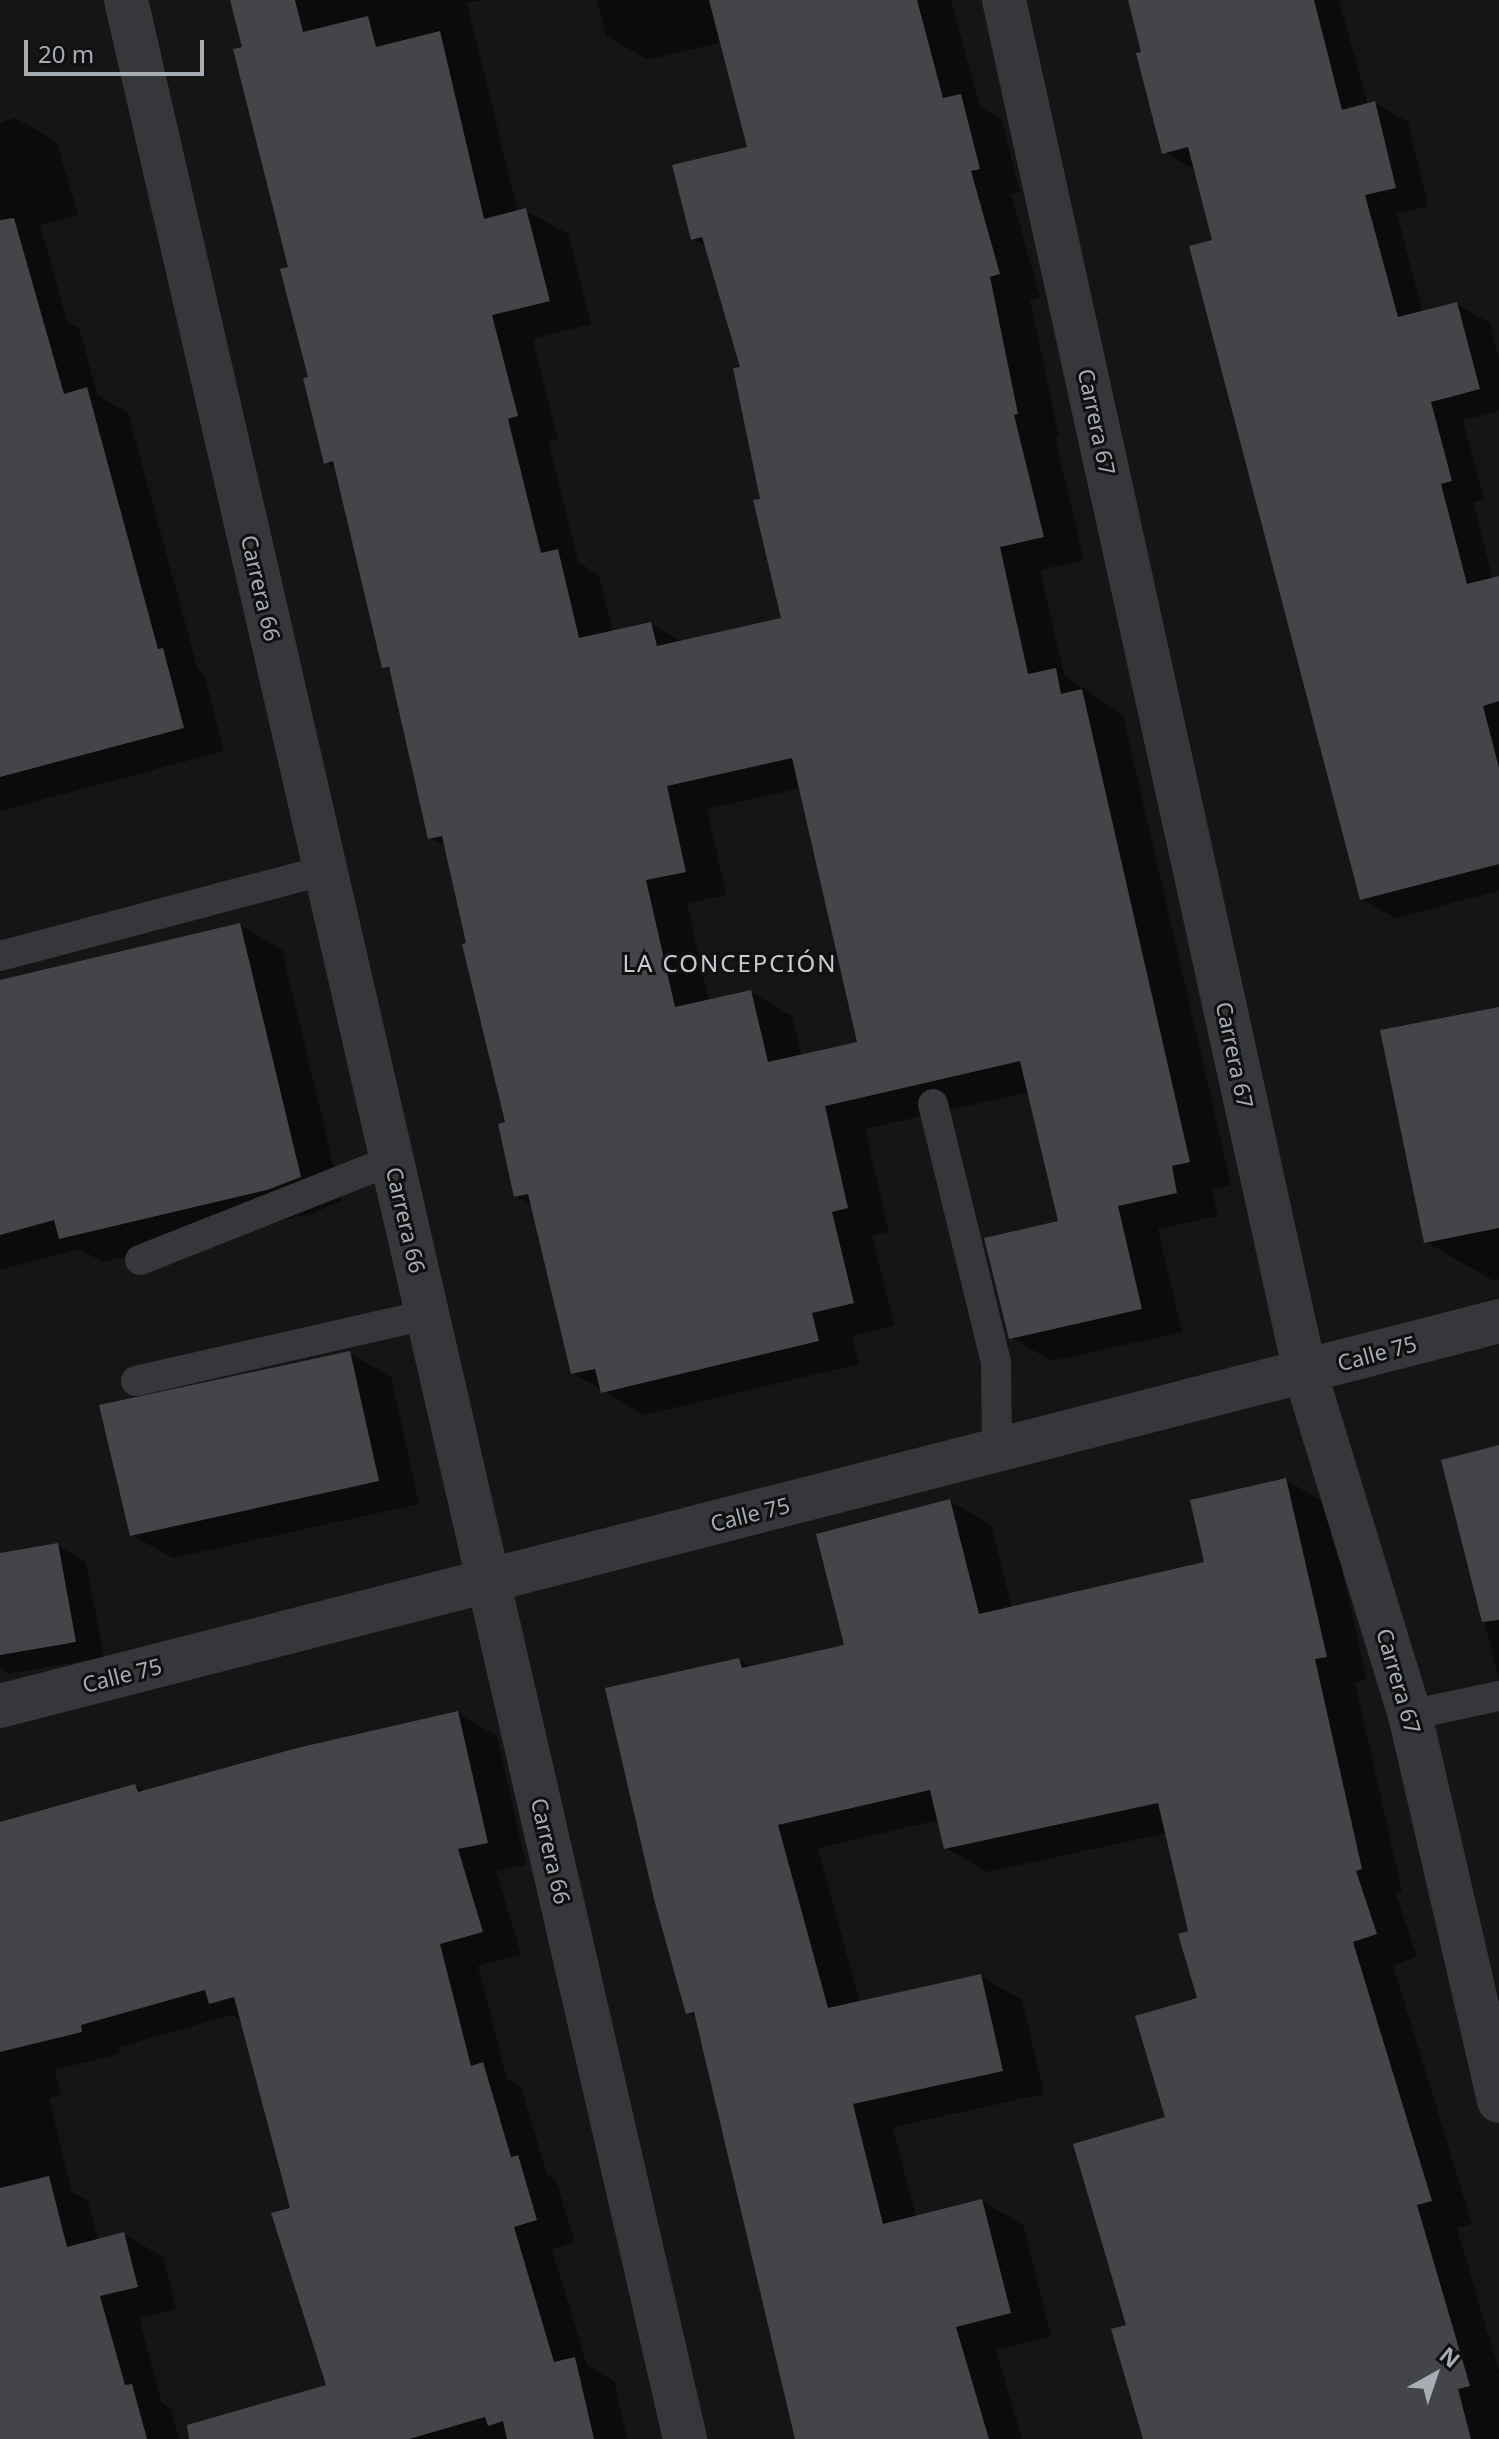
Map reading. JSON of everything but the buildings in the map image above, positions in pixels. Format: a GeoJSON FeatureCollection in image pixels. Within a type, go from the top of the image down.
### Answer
{"type":"FeatureCollection","features":[{"type":"Feature","properties":{"kind":"street","name":"Carrera 66"},"geometry":{"type":"LineString","coordinates":[[126,0],[685,2439]]}},
{"type":"Feature","properties":{"kind":"street","name":"Carrera 67"},"geometry":{"type":"LineString","coordinates":[[1004,0],[1305,1372],[1410,1715],[1497,2085]]}},
{"type":"Feature","properties":{"kind":"street","name":"Calle 75"},"geometry":{"type":"LineString","coordinates":[[0,1706],[1499,1321]]}},
{"type":"Feature","properties":{"kind":"lane"},"geometry":{"type":"LineString","coordinates":[[0,956],[326,870]]}},
{"type":"Feature","properties":{"kind":"lane"},"geometry":{"type":"LineString","coordinates":[[933,1104],[996,1363],[997,1450]]}},
{"type":"Feature","properties":{"kind":"lane"},"geometry":{"type":"LineString","coordinates":[[140,1260],[392,1160]]}},
{"type":"Feature","properties":{"kind":"lane"},"geometry":{"type":"LineString","coordinates":[[136,1381],[427,1315]]}},
{"type":"Feature","properties":{"kind":"lane"},"geometry":{"type":"LineString","coordinates":[[1410,1715],[1499,1696]]}},
{"type":"Feature","properties":{"kind":"district","name":"LA CONCEPCIÓN"},"geometry":{"type":"Point","coordinates":[730,963]}}]}
